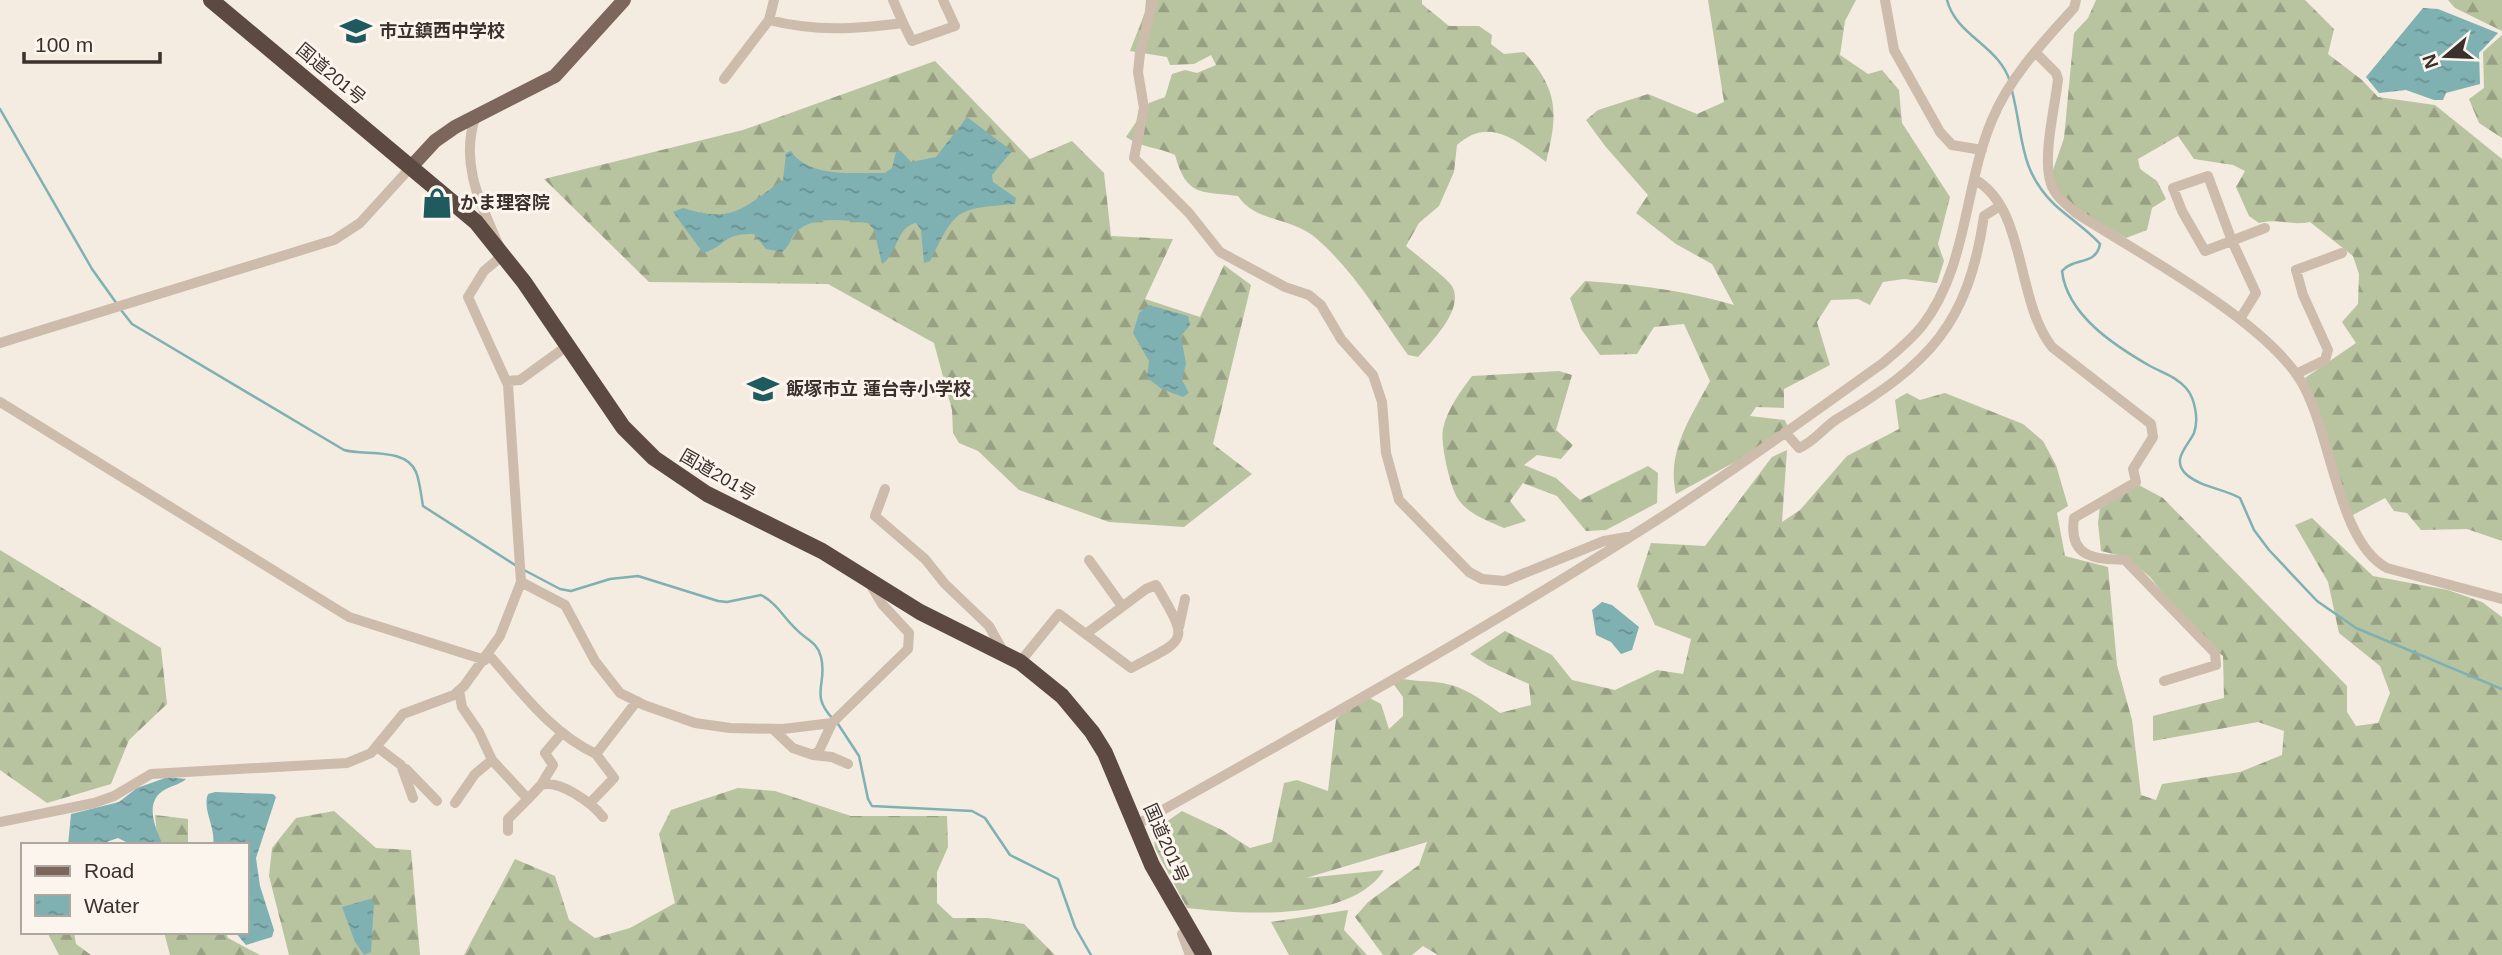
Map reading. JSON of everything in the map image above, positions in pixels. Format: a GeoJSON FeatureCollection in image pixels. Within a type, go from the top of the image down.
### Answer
{"type":"FeatureCollection","features":[{"type":"Feature","properties":{"kind":"highway","name":"国道201号"},"geometry":{"type":"LineString","coordinates":[[211,0],[476,222],[503,255],[623,427],[654,458],[707,494],[822,551],[920,612],[1020,662],[1062,696],[1092,732],[1105,754],[1167,894],[1204,955]]}},
{"type":"Feature","properties":{"kind":"main road"},"geometry":{"type":"LineString","coordinates":[[411,167],[435,141],[476,115],[555,76],[624,0]]}},
{"type":"Feature","properties":{"kind":"street"},"geometry":{"type":"LineString","coordinates":[[724,79],[769,20],[774,0]]}},
{"type":"Feature","properties":{"kind":"street"},"geometry":{"type":"LineString","coordinates":[[893,0],[912,41],[954,26],[943,0]]}},
{"type":"Feature","properties":{"kind":"street"},"geometry":{"type":"LineString","coordinates":[[1153,0],[1140,53],[1138,72],[1144,108],[1134,158],[1189,213],[1220,252],[1285,287],[1310,295],[1321,305],[1342,339],[1373,374],[1382,402],[1386,453],[1394,489],[1406,508],[1469,572],[1482,579],[1505,581],[1604,541],[1633,536]]}},
{"type":"Feature","properties":{"kind":"street"},"geometry":{"type":"LineString","coordinates":[[1885,0],[1894,50],[1940,132],[1952,145],[1982,150]]}},
{"type":"Feature","properties":{"kind":"street"},"geometry":{"type":"LineString","coordinates":[[1136,825],[1301,733],[1633,536],[1883,363],[1922,325],[1936,302],[1956,254],[1992,120],[2016,78],[2074,8],[2076,0]]}},
{"type":"Feature","properties":{"kind":"street"},"geometry":{"type":"LineString","coordinates":[[769,20],[804,29],[836,30],[903,23]]}},
{"type":"Feature","properties":{"kind":"street"},"geometry":{"type":"LineString","coordinates":[[2036,53],[2056,73],[2058,79],[2048,166],[2051,185],[2059,197],[2076,213],[2240,319],[2296,374],[2316,411],[2353,532],[2374,561],[2386,568],[2502,599]]}},
{"type":"Feature","properties":{"kind":"street"},"geometry":{"type":"LineString","coordinates":[[0,822],[94,803],[114,796],[151,775],[347,763],[371,753],[403,714],[459,691],[487,657],[512,611],[521,582],[507,381],[468,297],[484,271],[503,255],[478,198],[469,160],[469,134],[476,115]]}},
{"type":"Feature","properties":{"kind":"street"},"geometry":{"type":"LineString","coordinates":[[0,343],[334,240],[360,223],[411,167]]}},
{"type":"Feature","properties":{"kind":"street"},"geometry":{"type":"LineString","coordinates":[[2240,319],[2255,299],[2256,293],[2231,241],[2208,176],[2173,188],[2182,211],[2205,251],[2231,241],[2265,228]]}},
{"type":"Feature","properties":{"kind":"street"},"geometry":{"type":"LineString","coordinates":[[1974,179],[1989,187],[2000,205],[2013,236],[2033,316],[2043,335],[2052,347],[2151,424],[2153,437],[2133,469],[2136,482],[2074,519],[2072,529],[2079,548],[2087,556],[2125,560],[2215,653],[2216,665],[2164,681]]}},
{"type":"Feature","properties":{"kind":"street"},"geometry":{"type":"LineString","coordinates":[[1785,432],[1800,447],[1810,444],[1832,422],[1895,384],[1934,346],[1954,316],[1972,279],[1980,251],[1984,216],[2000,205]]}},
{"type":"Feature","properties":{"kind":"street"},"geometry":{"type":"LineString","coordinates":[[2296,374],[2325,360],[2328,350],[2303,295],[2296,270],[2342,253]]}},
{"type":"Feature","properties":{"kind":"street"},"geometry":{"type":"LineString","coordinates":[[1936,302],[1954,316]]}},
{"type":"Feature","properties":{"kind":"street"},"geometry":{"type":"LineString","coordinates":[[507,381],[520,380],[567,346]]}},
{"type":"Feature","properties":{"kind":"street"},"geometry":{"type":"LineString","coordinates":[[0,402],[349,617],[487,657],[562,733],[596,754],[614,778],[591,802]]}},
{"type":"Feature","properties":{"kind":"street"},"geometry":{"type":"LineString","coordinates":[[885,489],[875,516],[925,559],[945,584],[989,625],[1004,653]]}},
{"type":"Feature","properties":{"kind":"street"},"geometry":{"type":"LineString","coordinates":[[1089,560],[1122,606]]}},
{"type":"Feature","properties":{"kind":"street"},"geometry":{"type":"LineString","coordinates":[[521,582],[565,605],[606,679],[620,693],[637,701],[695,723],[773,729],[817,728],[832,723]]}},
{"type":"Feature","properties":{"kind":"street"},"geometry":{"type":"LineString","coordinates":[[813,755],[819,751],[832,723],[908,649],[909,633],[883,604],[869,582]]}},
{"type":"Feature","properties":{"kind":"street"},"geometry":{"type":"LineString","coordinates":[[1087,633],[1146,589],[1156,585],[1177,621],[1178,629]]}},
{"type":"Feature","properties":{"kind":"street"},"geometry":{"type":"LineString","coordinates":[[1020,662],[1059,614],[1131,668],[1174,645],[1185,599]]}},
{"type":"Feature","properties":{"kind":"street"},"geometry":{"type":"LineString","coordinates":[[459,691],[462,707],[479,732],[492,760],[528,799]]}},
{"type":"Feature","properties":{"kind":"street"},"geometry":{"type":"LineString","coordinates":[[596,754],[637,701]]}},
{"type":"Feature","properties":{"kind":"street"},"geometry":{"type":"LineString","coordinates":[[773,729],[793,748],[813,755],[832,757],[848,764]]}},
{"type":"Feature","properties":{"kind":"street"},"geometry":{"type":"LineString","coordinates":[[508,831],[508,819],[541,785],[553,765],[545,753],[562,733]]}},
{"type":"Feature","properties":{"kind":"street"},"geometry":{"type":"LineString","coordinates":[[377,747],[419,780],[437,802]]}},
{"type":"Feature","properties":{"kind":"street"},"geometry":{"type":"LineString","coordinates":[[455,803],[475,774],[492,760]]}},
{"type":"Feature","properties":{"kind":"street"},"geometry":{"type":"LineString","coordinates":[[401,765],[413,798]]}},
{"type":"Feature","properties":{"kind":"street"},"geometry":{"type":"LineString","coordinates":[[541,785],[552,784],[591,802],[603,817]]}},
{"type":"Feature","properties":{"kind":"street"},"geometry":{"type":"LineString","coordinates":[[1188,928],[1182,934],[1190,955]]}},
{"type":"Feature","properties":{"kind":"green space"},"geometry":{"type":"Polygon","coordinates":[[[1146,0],[1422,0],[1422,4],[1449,26],[1479,26],[1492,35],[1491,44],[1504,54],[1524,52],[1535,66],[1544,78],[1553,103],[1553,130],[1546,162],[1502,134],[1480,132],[1469,137],[1457,145],[1454,172],[1439,206],[1419,223],[1406,246],[1452,286],[1455,295],[1454,305],[1445,324],[1418,357],[1408,355],[1366,294],[1343,265],[1317,239],[1296,226],[1254,211],[1238,196],[1197,189],[1185,178],[1175,155],[1126,137],[1149,103],[1165,97],[1172,74],[1185,70],[1197,73],[1216,65],[1211,55],[1194,64],[1170,65],[1167,57],[1130,51],[1145,12],[1146,0]]]}},
{"type":"Feature","properties":{"kind":"green space"},"geometry":{"type":"Polygon","coordinates":[[[1708,0],[1856,0],[1845,21],[1840,55],[1868,74],[1882,70],[1899,90],[1902,123],[1950,197],[1938,244],[1944,261],[1937,283],[1904,279],[1883,282],[1870,305],[1858,299],[1831,300],[1817,322],[1830,365],[1784,389],[1784,408],[1756,407],[1750,416],[1785,420],[1790,432],[1676,494],[1674,464],[1677,449],[1688,421],[1710,381],[1684,324],[1654,327],[1637,354],[1600,355],[1581,329],[1570,298],[1585,281],[1660,289],[1734,305],[1712,264],[1676,244],[1636,213],[1648,195],[1586,120],[1598,110],[1648,94],[1697,114],[1724,102],[1708,0]]]}},
{"type":"Feature","properties":{"kind":"green space"},"geometry":{"type":"Polygon","coordinates":[[[2096,0],[2305,0],[2334,29],[2328,54],[2362,80],[2378,97],[2435,105],[2502,159],[2502,541],[2467,529],[2421,530],[2407,513],[2394,511],[2385,498],[2351,516],[2321,416],[2305,378],[2356,343],[2342,322],[2358,304],[2359,274],[2353,256],[2310,222],[2259,223],[2249,216],[2236,187],[2245,171],[2233,165],[2194,159],[2178,136],[2138,159],[2140,169],[2157,181],[2166,199],[2152,208],[2147,230],[2126,238],[2065,203],[2051,176],[2064,138],[2074,33],[2088,18],[2096,0]]]}},
{"type":"Feature","properties":{"kind":"green space"},"geometry":{"type":"Polygon","coordinates":[[[2448,0],[2502,0],[2502,31],[2455,8],[2448,0]]]}},
{"type":"Feature","properties":{"kind":"green space"},"geometry":{"type":"Polygon","coordinates":[[[2502,35],[2502,138],[2479,123],[2469,99],[2484,88],[2483,52],[2502,35]]]}},
{"type":"Feature","properties":{"kind":"green space"},"geometry":{"type":"Polygon","coordinates":[[[935,61],[1030,159],[1072,141],[1104,173],[1111,236],[1173,239],[1145,299],[1200,317],[1224,265],[1251,285],[1213,444],[1252,474],[1184,527],[1109,522],[1019,490],[978,451],[959,443],[953,433],[952,410],[934,343],[828,284],[649,282],[544,179],[743,130],[935,61]]]}},
{"type":"Feature","properties":{"kind":"green space"},"geometry":{"type":"Polygon","coordinates":[[[1559,371],[1572,375],[1556,430],[1573,445],[1561,459],[1537,455],[1524,465],[1556,478],[1580,500],[1648,466],[1658,473],[1657,503],[1606,530],[1586,531],[1557,496],[1523,483],[1510,501],[1526,521],[1504,528],[1485,520],[1462,504],[1452,485],[1442,436],[1448,414],[1472,376],[1559,371]]]}},
{"type":"Feature","properties":{"kind":"green space"},"geometry":{"type":"Polygon","coordinates":[[[1907,393],[1920,400],[1945,393],[2023,424],[2043,441],[2056,465],[2068,506],[2057,513],[2065,556],[2108,567],[2117,665],[2132,720],[2141,795],[2156,800],[2162,784],[2240,772],[2282,755],[2284,731],[2258,722],[2153,741],[2153,716],[2224,698],[2223,656],[2195,633],[2150,577],[2126,557],[2101,551],[2098,523],[2101,499],[2135,483],[2163,498],[2347,686],[2347,712],[2356,726],[2378,723],[2390,693],[2380,666],[2339,633],[2328,582],[2295,525],[2312,518],[2373,576],[2448,590],[2482,602],[2502,617],[2502,955],[1438,955],[1423,946],[1412,955],[1383,955],[1355,917],[1368,902],[1419,865],[1427,842],[1306,878],[1384,870],[1368,887],[1347,899],[1321,907],[1264,913],[1187,908],[1155,848],[1153,831],[1182,811],[1222,830],[1250,848],[1272,842],[1284,783],[1297,780],[1328,791],[1336,719],[1364,695],[1381,704],[1389,729],[1403,716],[1403,697],[1392,682],[1399,680],[1454,686],[1471,693],[1500,713],[1531,705],[1529,684],[1470,654],[1505,631],[1552,655],[1572,680],[1615,690],[1657,670],[1683,674],[1691,639],[1655,625],[1637,586],[1651,543],[1705,546],[1772,457],[1787,450],[1782,522],[1800,510],[1847,456],[1899,429],[1895,400],[1907,393]]]}},
{"type":"Feature","properties":{"kind":"green space"},"geometry":{"type":"Polygon","coordinates":[[[0,550],[161,648],[167,704],[129,740],[111,784],[47,803],[0,770],[0,550]]]}},
{"type":"Feature","properties":{"kind":"green space"},"geometry":{"type":"Polygon","coordinates":[[[738,788],[775,791],[851,816],[947,816],[948,847],[937,872],[937,903],[953,918],[988,918],[1024,924],[1055,955],[464,955],[515,859],[555,876],[569,920],[595,938],[630,928],[675,903],[659,834],[671,810],[738,788]]]}},
{"type":"Feature","properties":{"kind":"green space"},"geometry":{"type":"Polygon","coordinates":[[[334,811],[376,848],[411,850],[420,955],[289,955],[269,876],[272,848],[296,818],[334,811]]]}},
{"type":"Feature","properties":{"kind":"green space"},"geometry":{"type":"Polygon","coordinates":[[[155,815],[188,819],[188,843],[158,843],[155,815]]]}},
{"type":"Feature","properties":{"kind":"green space"},"geometry":{"type":"Polygon","coordinates":[[[1348,910],[1344,930],[1367,955],[1289,955],[1271,922],[1348,910]]]}},
{"type":"Feature","properties":{"kind":"green space"},"geometry":{"type":"Polygon","coordinates":[[[48,934],[74,934],[76,944],[91,955],[59,955],[48,934]]]}},
{"type":"Feature","properties":{"kind":"green space"},"geometry":{"type":"Polygon","coordinates":[[[165,934],[227,934],[228,938],[260,955],[170,955],[165,934]]]}},
{"type":"Feature","properties":{"kind":"water"},"geometry":{"type":"Polygon","coordinates":[[[2423,8],[2438,9],[2498,33],[2479,53],[2480,84],[2446,93],[2443,100],[2434,100],[2406,90],[2379,93],[2366,77],[2423,8]]]}},
{"type":"Feature","properties":{"kind":"water"},"geometry":{"type":"Polygon","coordinates":[[[967,117],[1012,151],[992,175],[993,182],[1016,198],[1015,204],[969,210],[960,214],[946,230],[930,261],[924,263],[921,230],[916,223],[904,230],[891,254],[882,264],[874,230],[868,223],[830,220],[811,223],[795,233],[782,252],[766,249],[754,234],[744,234],[730,238],[703,253],[673,212],[683,208],[700,213],[726,214],[747,205],[783,180],[786,153],[791,151],[809,166],[847,173],[885,173],[892,168],[896,152],[901,151],[911,162],[936,157],[967,117]]]}},
{"type":"Feature","properties":{"kind":"water"},"geometry":{"type":"Polygon","coordinates":[[[1149,305],[1188,316],[1190,325],[1181,336],[1186,364],[1182,380],[1189,393],[1183,397],[1162,389],[1147,378],[1149,361],[1133,333],[1139,313],[1149,305]]]}},
{"type":"Feature","properties":{"kind":"water"},"geometry":{"type":"Polygon","coordinates":[[[1602,602],[1612,605],[1639,627],[1632,650],[1621,654],[1611,642],[1596,635],[1592,610],[1602,602]]]}},
{"type":"Feature","properties":{"kind":"water"},"geometry":{"type":"Polygon","coordinates":[[[168,777],[186,779],[166,789],[155,800],[153,815],[162,843],[128,843],[118,838],[104,843],[68,843],[71,814],[119,802],[137,788],[168,777]]]}},
{"type":"Feature","properties":{"kind":"water"},"geometry":{"type":"Polygon","coordinates":[[[208,794],[273,794],[276,797],[256,858],[260,886],[274,930],[272,937],[246,945],[237,934],[248,934],[248,843],[213,843],[208,794]]]}},
{"type":"Feature","properties":{"kind":"water"},"geometry":{"type":"Polygon","coordinates":[[[370,899],[374,902],[371,952],[364,955],[355,942],[342,907],[370,899]]]}},
{"type":"Feature","properties":{"kind":"waterway"},"geometry":{"type":"LineString","coordinates":[[1947,0],[1959,23],[1997,59],[2010,82]]}},
{"type":"Feature","properties":{"kind":"waterway"},"geometry":{"type":"LineString","coordinates":[[2012,91],[2024,152],[2034,178],[2055,205],[2100,244],[2094,256],[2062,271],[2073,302],[2108,339],[2136,358],[2178,380],[2192,397],[2196,416],[2195,428],[2180,459],[2182,469],[2199,482],[2240,498],[2254,530],[2269,550],[2317,601],[2356,628],[2502,689]]}},
{"type":"Feature","properties":{"kind":"waterway"},"geometry":{"type":"LineString","coordinates":[[0,109],[92,269],[117,304]]}},
{"type":"Feature","properties":{"kind":"waterway"},"geometry":{"type":"LineString","coordinates":[[121,310],[132,324],[344,450],[394,456],[411,464],[416,472],[423,506],[515,565]]}},
{"type":"Feature","properties":{"kind":"waterway"},"geometry":{"type":"LineString","coordinates":[[524,570],[560,589],[571,591],[610,579],[638,576],[718,601],[727,602],[761,595],[772,602],[791,624],[817,647],[823,666],[822,703],[833,719]]}},
{"type":"Feature","properties":{"kind":"waterway"},"geometry":{"type":"LineString","coordinates":[[838,724],[859,756],[868,799],[872,806],[972,811],[985,818],[1010,855],[1058,879],[1075,927],[1091,955]]}},
{"type":"Feature","properties":{"kind":"place","name":"市立鎮西中学校"},"geometry":{"type":"Point","coordinates":[356,31]}},
{"type":"Feature","properties":{"kind":"place","name":"かま理容院"},"geometry":{"type":"Point","coordinates":[437,203]}},
{"type":"Feature","properties":{"kind":"place","name":"飯塚市立 蓮台寺小学校"},"geometry":{"type":"Point","coordinates":[763,389]}}]}
